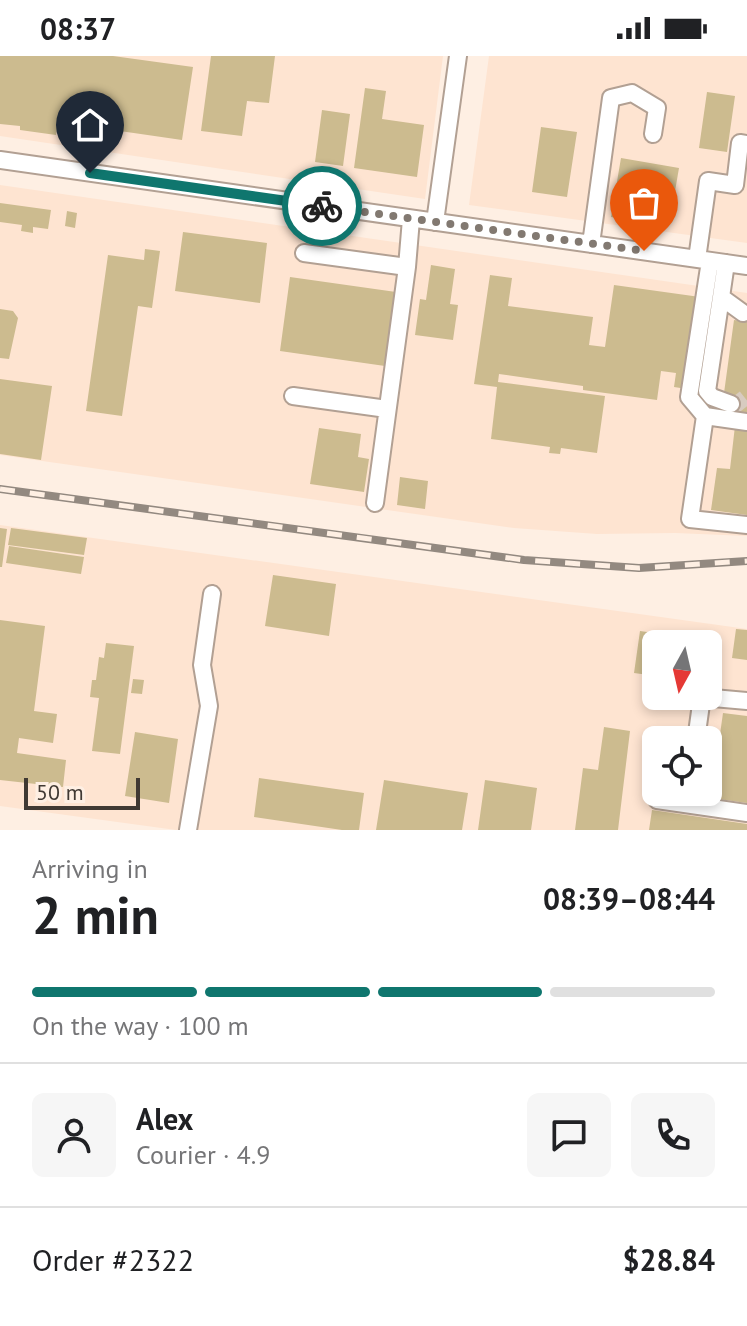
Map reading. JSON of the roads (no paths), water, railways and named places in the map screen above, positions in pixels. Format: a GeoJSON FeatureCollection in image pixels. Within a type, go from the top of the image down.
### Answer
{"type":"FeatureCollection","features":[{"type":"Feature","properties":{"kind":"street"},"geometry":{"type":"LineString","coordinates":[[435,222],[458,56]]}},
{"type":"Feature","properties":{"kind":"street"},"geometry":{"type":"LineString","coordinates":[[591,244],[611,98],[632,93],[657,108],[653,134]]}},
{"type":"Feature","properties":{"kind":"street"},"geometry":{"type":"LineString","coordinates":[[747,144],[740,143],[735,185],[708,181],[711,261],[689,397],[705,416],[747,422]]}},
{"type":"Feature","properties":{"kind":"street"},"geometry":{"type":"LineString","coordinates":[[0,160],[747,266]]}},
{"type":"Feature","properties":{"kind":"street"},"geometry":{"type":"LineString","coordinates":[[375,503],[411,219]]}},
{"type":"Feature","properties":{"kind":"street"},"geometry":{"type":"LineString","coordinates":[[304,253],[407,267]]}},
{"type":"Feature","properties":{"kind":"street"},"geometry":{"type":"LineString","coordinates":[[711,261],[721,297],[707,391],[712,397],[731,404]]}},
{"type":"Feature","properties":{"kind":"street"},"geometry":{"type":"LineString","coordinates":[[721,297],[743,313]]}},
{"type":"Feature","properties":{"kind":"street"},"geometry":{"type":"LineString","coordinates":[[293,396],[387,409]]}},
{"type":"Feature","properties":{"kind":"street"},"geometry":{"type":"LineString","coordinates":[[705,416],[690,519],[747,525]]}},
{"type":"Feature","properties":{"kind":"street"},"geometry":{"type":"LineString","coordinates":[[188,830],[209,706],[202,665],[212,594]]}},
{"type":"Feature","properties":{"kind":"street"},"geometry":{"type":"LineString","coordinates":[[698,726],[702,697],[747,701]]}},
{"type":"Feature","properties":{"kind":"street"},"geometry":{"type":"LineString","coordinates":[[699,806],[747,813]]}},
{"type":"Feature","properties":{"kind":"tunnel"},"geometry":{"type":"LineString","coordinates":[[731,404],[737,404],[747,396]]}},
{"type":"Feature","properties":{"kind":"railway"},"geometry":{"type":"LineString","coordinates":[[0,489],[524,560],[639,568],[747,561]]}}]}
